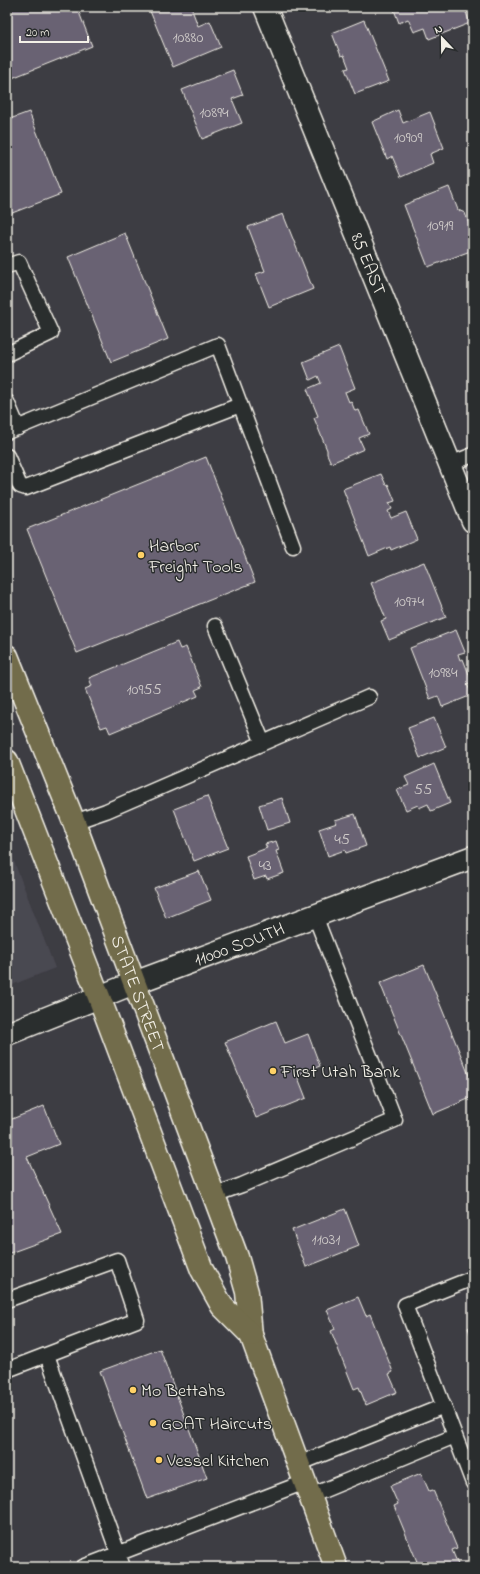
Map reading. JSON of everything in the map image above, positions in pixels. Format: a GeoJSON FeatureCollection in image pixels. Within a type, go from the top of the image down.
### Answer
{"type":"FeatureCollection","features":[{"type":"Feature","properties":{"kind":"main road","name":"STATE STREET"},"geometry":{"type":"LineString","coordinates":[[7,656],[74,822],[243,1274],[249,1306],[251,1335],[336,1567]]}},
{"type":"Feature","properties":{"kind":"main road","name":"STATE STREET"},"geometry":{"type":"LineString","coordinates":[[7,761],[99,997],[202,1270],[222,1306],[251,1335]]}},
{"type":"Feature","properties":{"kind":"street","name":"85 EAST"},"geometry":{"type":"LineString","coordinates":[[265,7],[473,521]]}},
{"type":"Feature","properties":{"kind":"street","name":"11000 SOUTH"},"geometry":{"type":"LineString","coordinates":[[7,1034],[134,983],[473,857]]}},
{"type":"Feature","properties":{"kind":"lane"},"geometry":{"type":"LineString","coordinates":[[7,266],[19,262],[51,333],[7,354]]}},
{"type":"Feature","properties":{"kind":"lane"},"geometry":{"type":"LineString","coordinates":[[7,402],[12,430],[218,345],[293,546]]}},
{"type":"Feature","properties":{"kind":"lane"},"geometry":{"type":"LineString","coordinates":[[7,456],[20,486],[26,488],[240,405]]}},
{"type":"Feature","properties":{"kind":"lane"},"geometry":{"type":"LineString","coordinates":[[450,464],[473,455]]}},
{"type":"Feature","properties":{"kind":"lane"},"geometry":{"type":"LineString","coordinates":[[215,626],[263,743]]}},
{"type":"Feature","properties":{"kind":"lane"},"geometry":{"type":"LineString","coordinates":[[74,822],[106,811],[369,697]]}},
{"type":"Feature","properties":{"kind":"lane"},"geometry":{"type":"LineString","coordinates":[[214,1195],[242,1185],[395,1120],[314,916]]}},
{"type":"Feature","properties":{"kind":"lane"},"geometry":{"type":"LineString","coordinates":[[7,1300],[117,1260],[138,1320],[7,1370]]}},
{"type":"Feature","properties":{"kind":"lane"},"geometry":{"type":"LineString","coordinates":[[473,1278],[405,1305],[473,1483]]}},
{"type":"Feature","properties":{"kind":"lane"},"geometry":{"type":"LineString","coordinates":[[47,1355],[123,1567]]}},
{"type":"Feature","properties":{"kind":"lane"},"geometry":{"type":"LineString","coordinates":[[304,1481],[444,1406]]}},
{"type":"Feature","properties":{"kind":"lane"},"geometry":{"type":"LineString","coordinates":[[83,1567],[304,1481],[455,1436]]}},
{"type":"Feature","properties":{"kind":"shaded area"},"geometry":{"type":"Polygon","coordinates":[[[7,843],[55,968],[7,987],[7,843]]]}},
{"type":"Feature","properties":{"kind":"building"},"geometry":{"type":"Polygon","coordinates":[[[7,7],[77,7],[92,46],[7,80],[7,7]]]}},
{"type":"Feature","properties":{"kind":"building"},"geometry":{"type":"Polygon","coordinates":[[[159,7],[194,7],[192,10],[198,26],[210,21],[221,47],[173,67],[150,11],[159,7]]]}},
{"type":"Feature","properties":{"kind":"building"},"geometry":{"type":"Polygon","coordinates":[[[393,7],[464,7],[470,23],[429,39],[425,28],[414,32],[408,19],[399,23],[393,7]]]}},
{"type":"Feature","properties":{"kind":"building"},"geometry":{"type":"Polygon","coordinates":[[[364,20],[389,81],[355,94],[345,69],[349,68],[344,55],[341,56],[332,33],[364,20]]]}},
{"type":"Feature","properties":{"kind":"building"},"geometry":{"type":"Polygon","coordinates":[[[233,70],[243,95],[232,99],[242,123],[202,139],[182,90],[233,70]]]}},
{"type":"Feature","properties":{"kind":"building"},"geometry":{"type":"Polygon","coordinates":[[[398,110],[403,123],[430,112],[444,148],[430,154],[433,163],[401,177],[392,156],[387,159],[372,122],[398,110]]]}},
{"type":"Feature","properties":{"kind":"building"},"geometry":{"type":"Polygon","coordinates":[[[29,112],[61,194],[7,215],[7,120],[29,112]]]}},
{"type":"Feature","properties":{"kind":"building"},"geometry":{"type":"Polygon","coordinates":[[[449,187],[458,210],[465,213],[473,235],[473,250],[428,267],[404,205],[449,187]]]}},
{"type":"Feature","properties":{"kind":"building"},"geometry":{"type":"Polygon","coordinates":[[[283,214],[313,289],[269,307],[256,274],[265,271],[248,227],[283,214]]]}},
{"type":"Feature","properties":{"kind":"building"},"geometry":{"type":"Polygon","coordinates":[[[125,233],[168,339],[111,362],[68,257],[125,233]]]}},
{"type":"Feature","properties":{"kind":"building"},"geometry":{"type":"Polygon","coordinates":[[[339,347],[355,388],[345,392],[355,411],[359,410],[369,434],[359,438],[364,449],[331,463],[314,418],[318,416],[307,389],[321,383],[318,376],[310,380],[303,362],[339,347]]]}},
{"type":"Feature","properties":{"kind":"building","name":"Harbor Freight Tools"},"geometry":{"type":"Polygon","coordinates":[[[206,457],[255,582],[77,653],[27,529],[206,457]]]}},
{"type":"Feature","properties":{"kind":"building"},"geometry":{"type":"Polygon","coordinates":[[[381,474],[386,485],[388,484],[395,501],[389,503],[392,509],[388,511],[391,518],[406,512],[417,539],[391,550],[390,547],[369,556],[343,489],[381,474]]]}},
{"type":"Feature","properties":{"kind":"building"},"geometry":{"type":"Polygon","coordinates":[[[424,562],[446,617],[389,640],[381,621],[386,619],[371,583],[424,562]]]}},
{"type":"Feature","properties":{"kind":"building"},"geometry":{"type":"Polygon","coordinates":[[[456,630],[465,652],[458,654],[460,660],[463,659],[472,682],[467,684],[472,695],[442,707],[438,696],[430,699],[410,648],[456,630]]]}},
{"type":"Feature","properties":{"kind":"building"},"geometry":{"type":"Polygon","coordinates":[[[177,642],[180,649],[186,647],[202,687],[195,690],[198,696],[110,733],[107,726],[101,728],[85,689],[92,686],[89,678],[177,642]]]}},
{"type":"Feature","properties":{"kind":"building"},"geometry":{"type":"Polygon","coordinates":[[[434,718],[446,747],[420,758],[408,728],[434,718]]]}},
{"type":"Feature","properties":{"kind":"building"},"geometry":{"type":"Polygon","coordinates":[[[434,764],[450,803],[431,811],[428,804],[419,808],[418,805],[406,810],[397,790],[409,785],[405,777],[434,764]]]}},
{"type":"Feature","properties":{"kind":"building"},"geometry":{"type":"Polygon","coordinates":[[[207,796],[228,848],[194,861],[174,809],[207,796]]]}},
{"type":"Feature","properties":{"kind":"building"},"geometry":{"type":"Polygon","coordinates":[[[282,798],[290,823],[267,830],[259,805],[282,798]]]}},
{"type":"Feature","properties":{"kind":"building"},"geometry":{"type":"Polygon","coordinates":[[[355,814],[366,846],[346,853],[345,850],[328,856],[319,829],[337,823],[335,820],[355,814]]]}},
{"type":"Feature","properties":{"kind":"building"},"geometry":{"type":"Polygon","coordinates":[[[276,841],[279,850],[276,851],[284,873],[267,879],[266,876],[254,880],[246,856],[267,848],[265,844],[276,841]]]}},
{"type":"Feature","properties":{"kind":"building"},"geometry":{"type":"Polygon","coordinates":[[[199,871],[211,900],[166,918],[154,888],[199,871]]]}},
{"type":"Feature","properties":{"kind":"building"},"geometry":{"type":"Polygon","coordinates":[[[424,965],[473,1085],[473,1097],[433,1114],[380,983],[424,965]]]}},
{"type":"Feature","properties":{"kind":"building","name":"First Utah Bank"},"geometry":{"type":"Polygon","coordinates":[[[276,1021],[285,1043],[308,1034],[320,1066],[297,1075],[306,1098],[256,1118],[225,1042],[276,1021]]]}},
{"type":"Feature","properties":{"kind":"building"},"geometry":{"type":"Polygon","coordinates":[[[44,1106],[59,1144],[27,1157],[62,1234],[7,1254],[7,1121],[44,1106]]]}},
{"type":"Feature","properties":{"kind":"building"},"geometry":{"type":"Polygon","coordinates":[[[345,1209],[359,1246],[306,1267],[292,1230],[345,1209]]]}},
{"type":"Feature","properties":{"kind":"building"},"geometry":{"type":"Polygon","coordinates":[[[358,1297],[366,1316],[370,1314],[393,1372],[389,1374],[397,1392],[366,1405],[359,1387],[354,1389],[331,1331],[335,1329],[327,1310],[358,1297]]]}},
{"type":"Feature","properties":{"kind":"building"},"geometry":{"type":"Polygon","coordinates":[[[473,1326],[473,1341],[468,1328],[473,1326]]]}},
{"type":"Feature","properties":{"kind":"building"},"geometry":{"type":"Polygon","coordinates":[[[160,1349],[207,1478],[147,1499],[100,1371],[160,1349]]]}},
{"type":"Feature","properties":{"kind":"building"},"geometry":{"type":"Polygon","coordinates":[[[421,1473],[429,1491],[433,1490],[457,1548],[452,1550],[459,1567],[424,1567],[422,1563],[418,1564],[394,1506],[398,1504],[390,1486],[421,1473]]]}},
{"type":"Feature","properties":{"kind":"place","name":"Harbor Freight Tools"},"geometry":{"type":"Point","coordinates":[141,555]}},
{"type":"Feature","properties":{"kind":"place","name":"First Utah Bank"},"geometry":{"type":"Point","coordinates":[273,1071]}},
{"type":"Feature","properties":{"kind":"place","name":"Mo Bettahs"},"geometry":{"type":"Point","coordinates":[133,1390]}},
{"type":"Feature","properties":{"kind":"place","name":"GOAT Haircuts"},"geometry":{"type":"Point","coordinates":[153,1423]}},
{"type":"Feature","properties":{"kind":"place","name":"Vessel Kitchen"},"geometry":{"type":"Point","coordinates":[159,1460]}}]}
